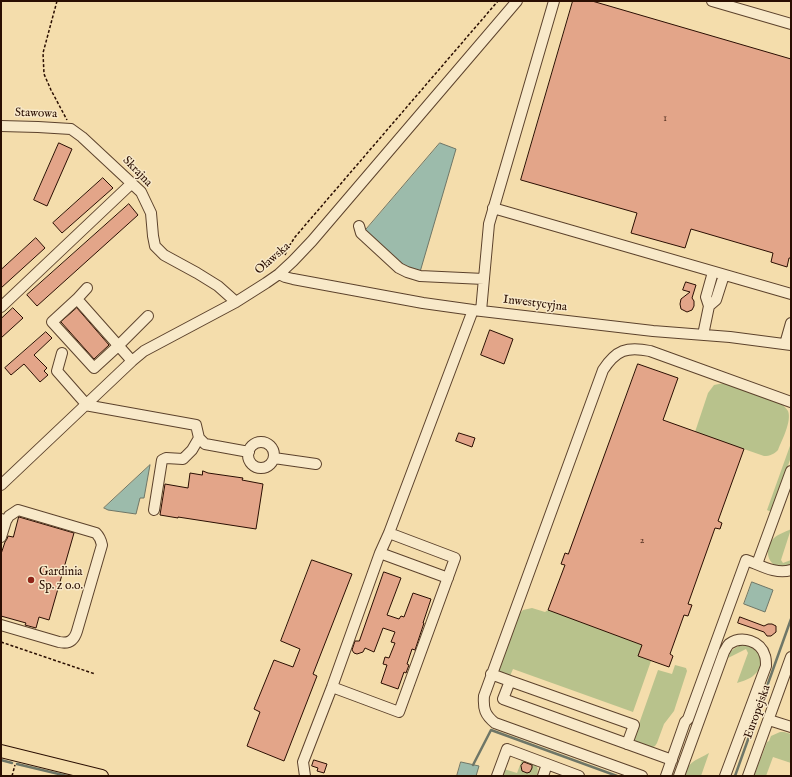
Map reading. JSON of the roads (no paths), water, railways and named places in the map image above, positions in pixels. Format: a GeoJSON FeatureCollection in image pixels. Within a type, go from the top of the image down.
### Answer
{"type":"FeatureCollection","features":[{"type":"Feature","properties":{"kind":"main road"},"geometry":{"type":"LineString","coordinates":[[1,751],[102,776]]}},
{"type":"Feature","properties":{"kind":"street","name":"Oławska"},"geometry":{"type":"LineString","coordinates":[[1,485],[144,351],[236,302],[266,284],[279,274],[316,236],[517,1]]}},
{"type":"Feature","properties":{"kind":"street"},"geometry":{"type":"LineString","coordinates":[[305,776],[303,762],[332,687],[380,553],[477,310],[484,279],[489,224],[554,1]]}},
{"type":"Feature","properties":{"kind":"street"},"geometry":{"type":"LineString","coordinates":[[712,1],[791,24]]}},
{"type":"Feature","properties":{"kind":"street","name":"Stawowa"},"geometry":{"type":"LineString","coordinates":[[1,126],[38,126],[71,129]]}},
{"type":"Feature","properties":{"kind":"street","name":"Skrajna"},"geometry":{"type":"LineString","coordinates":[[71,129],[82,137],[142,192],[151,213],[155,246],[164,255],[218,286],[236,302]]}},
{"type":"Feature","properties":{"kind":"street"},"geometry":{"type":"LineString","coordinates":[[1,307],[132,183]]}},
{"type":"Feature","properties":{"kind":"street"},"geometry":{"type":"LineString","coordinates":[[493,208],[791,294]]}},
{"type":"Feature","properties":{"kind":"street"},"geometry":{"type":"LineString","coordinates":[[359,226],[361,233],[399,268],[407,272],[420,276],[484,279]]}},
{"type":"Feature","properties":{"kind":"street"},"geometry":{"type":"LineString","coordinates":[[703,335],[709,306],[706,297],[713,272]]}},
{"type":"Feature","properties":{"kind":"street","name":"Inwestycyjna"},"geometry":{"type":"LineString","coordinates":[[279,274],[293,279],[423,303],[645,330],[788,344]]}},
{"type":"Feature","properties":{"kind":"street"},"geometry":{"type":"LineString","coordinates":[[709,306],[716,300],[724,275]]}},
{"type":"Feature","properties":{"kind":"street"},"geometry":{"type":"LineString","coordinates":[[87,288],[52,322],[94,368],[148,316]]}},
{"type":"Feature","properties":{"kind":"street"},"geometry":{"type":"LineString","coordinates":[[77,299],[132,361]]}},
{"type":"Feature","properties":{"kind":"street"},"geometry":{"type":"LineString","coordinates":[[788,344],[791,323]]}},
{"type":"Feature","properties":{"kind":"street"},"geometry":{"type":"LineString","coordinates":[[642,776],[495,723],[489,718],[483,704],[484,696],[603,370],[609,360],[617,353],[628,349],[639,348],[791,402]]}},
{"type":"Feature","properties":{"kind":"street"},"geometry":{"type":"LineString","coordinates":[[62,353],[53,371],[86,405],[196,425],[199,438],[205,444],[249,452]]}},
{"type":"Feature","properties":{"kind":"street"},"geometry":{"type":"LineString","coordinates":[[154,510],[162,460],[166,458],[184,459],[192,450],[199,438]]}},
{"type":"Feature","properties":{"kind":"street"},"geometry":{"type":"LineString","coordinates":[[262,442],[270,446],[274,453],[274,458],[273,462],[266,467],[258,468],[254,466],[249,460],[248,456],[254,444],[262,442]]}},
{"type":"Feature","properties":{"kind":"street"},"geometry":{"type":"LineString","coordinates":[[274,458],[316,464]]}},
{"type":"Feature","properties":{"kind":"street"},"geometry":{"type":"LineString","coordinates":[[757,564],[791,470]]}},
{"type":"Feature","properties":{"kind":"street"},"geometry":{"type":"LineString","coordinates":[[1,537],[3,520],[18,510],[96,533],[99,536],[102,545],[76,636],[72,640],[68,643],[58,642],[1,625]]}},
{"type":"Feature","properties":{"kind":"street"},"geometry":{"type":"LineString","coordinates":[[332,687],[399,712],[455,558],[389,533]]}},
{"type":"Feature","properties":{"kind":"street"},"geometry":{"type":"LineString","coordinates":[[380,553],[448,578]]}},
{"type":"Feature","properties":{"kind":"street"},"geometry":{"type":"LineString","coordinates":[[666,776],[746,560],[777,571],[786,572],[791,570]]}},
{"type":"Feature","properties":{"kind":"street"},"geometry":{"type":"LineString","coordinates":[[679,776],[724,652],[728,645],[735,641],[750,641],[758,645],[763,651],[766,657],[766,666],[725,776]]}},
{"type":"Feature","properties":{"kind":"street","name":"Europejska"},"geometry":{"type":"LineString","coordinates":[[748,776],[791,657]]}},
{"type":"Feature","properties":{"kind":"street"},"geometry":{"type":"LineString","coordinates":[[492,674],[634,725],[627,744]]}},
{"type":"Feature","properties":{"kind":"street"},"geometry":{"type":"LineString","coordinates":[[510,681],[504,699],[672,760]]}},
{"type":"Feature","properties":{"kind":"street"},"geometry":{"type":"LineString","coordinates":[[769,720],[791,727]]}},
{"type":"Feature","properties":{"kind":"street"},"geometry":{"type":"LineString","coordinates":[[497,776],[507,749],[579,776]]}},
{"type":"Feature","properties":{"kind":"street"},"geometry":{"type":"LineString","coordinates":[[543,776],[547,764]]}},
{"type":"Feature","properties":{"kind":"waterway"},"geometry":{"type":"LineString","coordinates":[[735,776],[791,619]]}},
{"type":"Feature","properties":{"kind":"waterway"},"geometry":{"type":"LineString","coordinates":[[473,765],[491,730],[617,776]]}},
{"type":"Feature","properties":{"kind":"waterway"},"geometry":{"type":"LineString","coordinates":[[1,760],[12,763]]}},
{"type":"Feature","properties":{"kind":"waterway"},"geometry":{"type":"LineString","coordinates":[[17,764],[67,776]]}},
{"type":"Feature","properties":{"kind":"place","name":"Gardinia Sp. z o.o."},"geometry":{"type":"Point","coordinates":[31,580]}}]}
